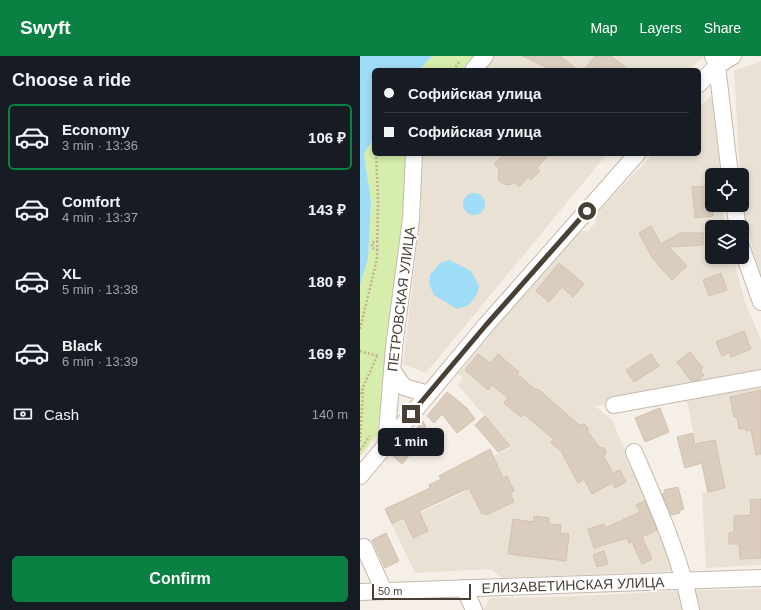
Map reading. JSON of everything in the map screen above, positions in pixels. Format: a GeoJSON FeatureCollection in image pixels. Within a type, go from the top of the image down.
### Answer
{"type":"FeatureCollection","features":[{"type":"Feature","properties":{"kind":"street"},"geometry":{"type":"LineString","coordinates":[[475,68],[484,56]]}},
{"type":"Feature","properties":{"kind":"street"},"geometry":{"type":"LineString","coordinates":[[701,81],[715,61],[733,56]]}},
{"type":"Feature","properties":{"kind":"street"},"geometry":{"type":"LineString","coordinates":[[715,61],[729,168]]}},
{"type":"Feature","properties":{"kind":"street","name":"ПЕТРОВСКАЯ УЛИЦА"},"geometry":{"type":"LineString","coordinates":[[386,444],[392,370],[411,219],[414,156]]}},
{"type":"Feature","properties":{"kind":"street"},"geometry":{"type":"LineString","coordinates":[[360,476],[486,325],[635,156]]}},
{"type":"Feature","properties":{"kind":"street"},"geometry":{"type":"LineString","coordinates":[[747,264],[761,302]]}},
{"type":"Feature","properties":{"kind":"street"},"geometry":{"type":"LineString","coordinates":[[392,370],[404,387],[428,394]]}},
{"type":"Feature","properties":{"kind":"street"},"geometry":{"type":"LineString","coordinates":[[614,405],[761,378]]}},
{"type":"Feature","properties":{"kind":"street"},"geometry":{"type":"LineString","coordinates":[[634,452],[658,509],[685,581],[691,610]]}},
{"type":"Feature","properties":{"kind":"street"},"geometry":{"type":"LineString","coordinates":[[364,547],[384,591]]}},
{"type":"Feature","properties":{"kind":"street","name":"ЕЛИЗАВЕТИНСКАЯ УЛИЦА"},"geometry":{"type":"LineString","coordinates":[[360,592],[761,578]]}},
{"type":"Feature","properties":{"kind":"street"},"geometry":{"type":"LineString","coordinates":[[464,588],[474,610]]}},
{"type":"Feature","properties":{"kind":"path"},"geometry":{"type":"LineString","coordinates":[[455,68],[464,57]]}},
{"type":"Feature","properties":{"kind":"path"},"geometry":{"type":"LineString","coordinates":[[360,329],[378,250],[376,156]]}},
{"type":"Feature","properties":{"kind":"path"},"geometry":{"type":"LineString","coordinates":[[378,241],[372,242],[372,248],[378,250]]}},
{"type":"Feature","properties":{"kind":"path"},"geometry":{"type":"LineString","coordinates":[[360,350],[378,356]]}},
{"type":"Feature","properties":{"kind":"path"},"geometry":{"type":"LineString","coordinates":[[360,442],[364,387]]}},
{"type":"Feature","properties":{"kind":"path"},"geometry":{"type":"LineString","coordinates":[[360,450],[370,436]]}},
{"type":"Feature","properties":{"kind":"shaded area"},"geometry":{"type":"Polygon","coordinates":[[[493,56],[704,56],[690,68],[484,68],[493,56]]]}},
{"type":"Feature","properties":{"kind":"shaded area"},"geometry":{"type":"Polygon","coordinates":[[[761,61],[761,278],[749,234],[749,220],[745,220],[743,212],[749,212],[749,168],[740,168],[734,70],[761,61]]]}},
{"type":"Feature","properties":{"kind":"shaded area"},"geometry":{"type":"Polygon","coordinates":[[[711,96],[714,100],[719,168],[705,168],[705,212],[723,212],[724,220],[705,220],[705,264],[735,264],[745,302],[761,340],[761,374],[595,406],[611,419],[646,495],[677,571],[502,578],[491,569],[415,573],[392,525],[465,492],[460,474],[511,447],[458,385],[463,378],[458,374],[495,328],[561,253],[581,231],[588,231],[596,222],[594,216],[651,156],[701,156],[701,106],[711,96]]]}},
{"type":"Feature","properties":{"kind":"shaded area"},"geometry":{"type":"Polygon","coordinates":[[[420,156],[605,156],[426,373],[403,364],[421,212],[420,156]]]}},
{"type":"Feature","properties":{"kind":"shaded area"},"geometry":{"type":"Polygon","coordinates":[[[761,386],[761,565],[706,568],[702,493],[707,492],[686,398],[761,386]]]}},
{"type":"Feature","properties":{"kind":"shaded area"},"geometry":{"type":"Polygon","coordinates":[[[761,589],[761,610],[483,610],[491,598],[761,589]]]}},
{"type":"Feature","properties":{"kind":"green space"},"geometry":{"type":"Polygon","coordinates":[[[432,56],[473,56],[463,68],[421,68],[432,56]]]}},
{"type":"Feature","properties":{"kind":"green space"},"geometry":{"type":"Polygon","coordinates":[[[372,140],[372,156],[406,156],[403,216],[377,435],[360,456],[360,285],[368,258],[371,202],[364,154],[372,140]]]}},
{"type":"Feature","properties":{"kind":"water"},"geometry":{"type":"Polygon","coordinates":[[[360,56],[432,56],[421,68],[372,68],[372,140],[364,154],[371,202],[368,258],[360,285],[360,56]]]}},
{"type":"Feature","properties":{"kind":"water"},"geometry":{"type":"Polygon","coordinates":[[[474,193],[482,196],[485,204],[482,212],[474,215],[466,212],[463,204],[466,196],[474,193]]]}},
{"type":"Feature","properties":{"kind":"water"},"geometry":{"type":"Polygon","coordinates":[[[449,260],[471,271],[479,286],[477,294],[469,305],[457,309],[434,295],[429,284],[430,275],[440,263],[449,260]]]}},
{"type":"Feature","properties":{"kind":"building"},"geometry":{"type":"Polygon","coordinates":[[[522,56],[560,56],[575,68],[545,68],[546,67],[522,56]]]}},
{"type":"Feature","properties":{"kind":"building"},"geometry":{"type":"Polygon","coordinates":[[[595,56],[611,56],[626,68],[586,68],[595,56]]]}},
{"type":"Feature","properties":{"kind":"building"},"geometry":{"type":"Polygon","coordinates":[[[502,156],[547,156],[537,168],[540,171],[531,180],[528,177],[519,187],[515,183],[507,185],[498,180],[499,168],[494,164],[502,156]]]}},
{"type":"Feature","properties":{"kind":"building"},"geometry":{"type":"Polygon","coordinates":[[[705,186],[705,212],[713,212],[713,216],[695,218],[692,187],[705,186]]]}},
{"type":"Feature","properties":{"kind":"building"},"geometry":{"type":"Polygon","coordinates":[[[651,226],[661,244],[680,233],[703,233],[703,245],[669,247],[687,266],[672,280],[653,259],[639,233],[651,226]]]}},
{"type":"Feature","properties":{"kind":"building"},"geometry":{"type":"Polygon","coordinates":[[[559,263],[584,284],[573,297],[562,287],[549,302],[536,291],[559,263]]]}},
{"type":"Feature","properties":{"kind":"building"},"geometry":{"type":"Polygon","coordinates":[[[721,273],[727,290],[709,296],[703,280],[721,273]]]}},
{"type":"Feature","properties":{"kind":"building"},"geometry":{"type":"Polygon","coordinates":[[[744,331],[751,349],[731,357],[730,352],[722,356],[716,342],[744,331]]]}},
{"type":"Feature","properties":{"kind":"building"},"geometry":{"type":"Polygon","coordinates":[[[690,352],[703,368],[700,370],[704,375],[699,380],[691,381],[677,362],[690,352]]]}},
{"type":"Feature","properties":{"kind":"building"},"geometry":{"type":"Polygon","coordinates":[[[478,354],[490,363],[498,354],[519,372],[517,374],[536,390],[538,389],[579,425],[584,424],[599,447],[604,448],[606,452],[604,457],[613,473],[620,470],[626,482],[615,488],[612,483],[592,494],[584,479],[578,483],[561,451],[551,443],[553,439],[524,414],[521,417],[504,403],[508,398],[492,385],[488,390],[465,370],[478,354]]]}},
{"type":"Feature","properties":{"kind":"building"},"geometry":{"type":"Polygon","coordinates":[[[651,354],[659,366],[634,382],[626,370],[651,354]]]}},
{"type":"Feature","properties":{"kind":"building"},"geometry":{"type":"Polygon","coordinates":[[[761,390],[761,454],[756,455],[751,430],[746,431],[746,428],[739,429],[737,417],[734,417],[730,397],[761,390]]]}},
{"type":"Feature","properties":{"kind":"building"},"geometry":{"type":"Polygon","coordinates":[[[447,392],[467,408],[475,419],[457,433],[442,414],[434,423],[427,416],[447,392]]]}},
{"type":"Feature","properties":{"kind":"building"},"geometry":{"type":"Polygon","coordinates":[[[660,408],[669,432],[645,442],[635,418],[660,408]]]}},
{"type":"Feature","properties":{"kind":"building"},"geometry":{"type":"Polygon","coordinates":[[[485,416],[510,446],[498,452],[475,425],[485,416]]]}},
{"type":"Feature","properties":{"kind":"building"},"geometry":{"type":"Polygon","coordinates":[[[423,421],[428,433],[402,464],[393,456],[423,421]]]}},
{"type":"Feature","properties":{"kind":"building"},"geometry":{"type":"Polygon","coordinates":[[[693,433],[695,444],[715,440],[725,488],[708,492],[702,463],[685,468],[677,437],[693,433]]]}},
{"type":"Feature","properties":{"kind":"building"},"geometry":{"type":"Polygon","coordinates":[[[490,449],[503,478],[507,476],[514,491],[510,493],[514,502],[486,515],[485,513],[482,514],[469,488],[419,511],[428,531],[413,538],[404,518],[392,524],[385,509],[430,488],[429,485],[441,479],[439,476],[490,449]]]}},
{"type":"Feature","properties":{"kind":"building"},"geometry":{"type":"Polygon","coordinates":[[[678,487],[684,509],[680,510],[680,513],[671,515],[662,494],[665,493],[664,490],[678,487]]]}},
{"type":"Feature","properties":{"kind":"building"},"geometry":{"type":"Polygon","coordinates":[[[761,499],[761,558],[740,559],[739,544],[729,544],[729,533],[734,532],[734,516],[751,515],[750,500],[761,499]]]}},
{"type":"Feature","properties":{"kind":"building"},"geometry":{"type":"Polygon","coordinates":[[[645,501],[657,530],[642,537],[652,559],[642,564],[632,542],[629,543],[627,538],[594,548],[588,529],[604,524],[605,528],[640,512],[636,505],[645,501]]]}},
{"type":"Feature","properties":{"kind":"building"},"geometry":{"type":"Polygon","coordinates":[[[534,516],[549,518],[549,524],[561,525],[560,533],[569,534],[566,561],[508,554],[513,519],[533,522],[534,516]]]}},
{"type":"Feature","properties":{"kind":"building"},"geometry":{"type":"Polygon","coordinates":[[[386,533],[399,561],[385,568],[372,540],[386,533]]]}},
{"type":"Feature","properties":{"kind":"building"},"geometry":{"type":"Polygon","coordinates":[[[604,551],[608,564],[597,567],[593,555],[604,551]]]}},
{"type":"Feature","properties":{"kind":"route"},"geometry":{"type":"LineString","coordinates":[[411,414],[486,325],[587,211]]}}]}
